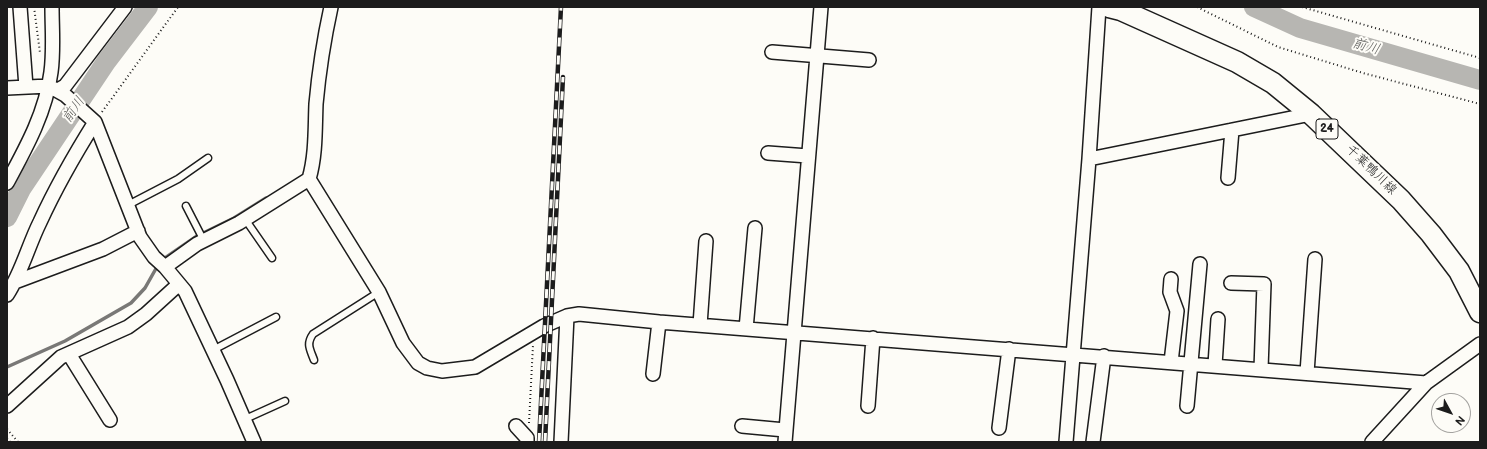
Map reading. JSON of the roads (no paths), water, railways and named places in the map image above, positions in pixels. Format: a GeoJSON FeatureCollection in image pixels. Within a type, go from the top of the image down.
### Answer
{"type":"FeatureCollection","features":[{"type":"Feature","properties":{"kind":"main road","name":"千葉鴨川線"},"geometry":{"type":"LineString","coordinates":[[1116,8],[1237,62],[1273,83],[1311,114],[1401,200],[1431,234],[1460,271],[1480,312]]}},
{"type":"Feature","properties":{"kind":"street"},"geometry":{"type":"LineString","coordinates":[[20,7],[26,87]]}},
{"type":"Feature","properties":{"kind":"street"},"geometry":{"type":"LineString","coordinates":[[7,183],[28,144],[54,89],[52,71],[52,7]]}},
{"type":"Feature","properties":{"kind":"street"},"geometry":{"type":"LineString","coordinates":[[7,88],[26,87],[54,89],[65,86],[125,7]]}},
{"type":"Feature","properties":{"kind":"street"},"geometry":{"type":"LineString","coordinates":[[331,7],[316,102],[314,157],[309,179],[379,292],[403,343],[418,363],[427,368],[442,371],[475,367],[534,332],[567,316],[579,314],[659,322],[1104,356],[1426,383]]}},
{"type":"Feature","properties":{"kind":"street"},"geometry":{"type":"LineString","coordinates":[[742,426],[785,436],[821,7]]}},
{"type":"Feature","properties":{"kind":"street"},"geometry":{"type":"LineString","coordinates":[[1066,442],[1089,159],[1099,7]]}},
{"type":"Feature","properties":{"kind":"street"},"geometry":{"type":"LineString","coordinates":[[772,52],[869,60]]}},
{"type":"Feature","properties":{"kind":"street"},"geometry":{"type":"LineString","coordinates":[[54,89],[95,122],[138,231],[161,263],[185,291],[254,442]]}},
{"type":"Feature","properties":{"kind":"street"},"geometry":{"type":"LineString","coordinates":[[1089,159],[1311,114]]}},
{"type":"Feature","properties":{"kind":"street"},"geometry":{"type":"LineString","coordinates":[[7,295],[16,282],[39,223],[65,171],[95,122]]}},
{"type":"Feature","properties":{"kind":"street"},"geometry":{"type":"LineString","coordinates":[[1228,178],[1232,130]]}},
{"type":"Feature","properties":{"kind":"street"},"geometry":{"type":"LineString","coordinates":[[768,153],[808,156]]}},
{"type":"Feature","properties":{"kind":"street"},"geometry":{"type":"LineString","coordinates":[[161,263],[174,259],[202,235],[245,219],[309,179]]}},
{"type":"Feature","properties":{"kind":"street"},"geometry":{"type":"LineString","coordinates":[[746,329],[755,228]]}},
{"type":"Feature","properties":{"kind":"street"},"geometry":{"type":"LineString","coordinates":[[16,282],[103,249],[138,231]]}},
{"type":"Feature","properties":{"kind":"street"},"geometry":{"type":"LineString","coordinates":[[700,325],[706,242]]}},
{"type":"Feature","properties":{"kind":"street"},"geometry":{"type":"LineString","coordinates":[[1307,373],[1315,259]]}},
{"type":"Feature","properties":{"kind":"street"},"geometry":{"type":"LineString","coordinates":[[1187,406],[1200,264]]}},
{"type":"Feature","properties":{"kind":"street"},"geometry":{"type":"LineString","coordinates":[[1171,279],[1170,292],[1177,311],[1171,362]]}},
{"type":"Feature","properties":{"kind":"street"},"geometry":{"type":"LineString","coordinates":[[1232,283],[1264,284],[1261,369]]}},
{"type":"Feature","properties":{"kind":"street"},"geometry":{"type":"LineString","coordinates":[[7,406],[61,357],[128,327],[146,314],[179,284]]}},
{"type":"Feature","properties":{"kind":"street"},"geometry":{"type":"LineString","coordinates":[[561,442],[567,316]]}},
{"type":"Feature","properties":{"kind":"street"},"geometry":{"type":"LineString","coordinates":[[1215,365],[1218,319]]}},
{"type":"Feature","properties":{"kind":"street"},"geometry":{"type":"LineString","coordinates":[[652,374],[659,322]]}},
{"type":"Feature","properties":{"kind":"street"},"geometry":{"type":"LineString","coordinates":[[868,406],[873,338]]}},
{"type":"Feature","properties":{"kind":"street"},"geometry":{"type":"LineString","coordinates":[[1372,442],[1426,383],[1480,344]]}},
{"type":"Feature","properties":{"kind":"street"},"geometry":{"type":"LineString","coordinates":[[1000,428],[1009,349]]}},
{"type":"Feature","properties":{"kind":"street"},"geometry":{"type":"LineString","coordinates":[[69,354],[110,420]]}},
{"type":"Feature","properties":{"kind":"street"},"geometry":{"type":"LineString","coordinates":[[1093,442],[1104,356]]}},
{"type":"Feature","properties":{"kind":"street"},"geometry":{"type":"LineString","coordinates":[[516,426],[527,440]]}},
{"type":"Feature","properties":{"kind":"lane"},"geometry":{"type":"LineString","coordinates":[[128,205],[178,179],[208,158]]}},
{"type":"Feature","properties":{"kind":"lane"},"geometry":{"type":"LineString","coordinates":[[186,206],[202,235]]}},
{"type":"Feature","properties":{"kind":"lane"},"geometry":{"type":"LineString","coordinates":[[245,219],[272,258]]}},
{"type":"Feature","properties":{"kind":"lane"},"geometry":{"type":"LineString","coordinates":[[314,360],[308,346],[313,334],[379,292]]}},
{"type":"Feature","properties":{"kind":"lane"},"geometry":{"type":"LineString","coordinates":[[213,350],[276,317]]}},
{"type":"Feature","properties":{"kind":"lane"},"geometry":{"type":"LineString","coordinates":[[243,420],[285,400]]}},
{"type":"Feature","properties":{"kind":"waterway","name":"前川"},"geometry":{"type":"LineString","coordinates":[[7,217],[21,189],[106,62],[148,7]]}},
{"type":"Feature","properties":{"kind":"waterway","name":"前川"},"geometry":{"type":"LineString","coordinates":[[1254,7],[1300,28],[1480,80]]}},
{"type":"Feature","properties":{"kind":"waterway"},"geometry":{"type":"LineString","coordinates":[[162,260],[197,236],[234,218],[266,198]]}},
{"type":"Feature","properties":{"kind":"waterway"},"geometry":{"type":"LineString","coordinates":[[7,367],[65,341],[131,303],[145,288],[158,265]]}},
{"type":"Feature","properties":{"kind":"railway"},"geometry":{"type":"LineString","coordinates":[[539,442],[561,7]]}},
{"type":"Feature","properties":{"kind":"railway"},"geometry":{"type":"LineString","coordinates":[[545,442],[563,77]]}}]}
